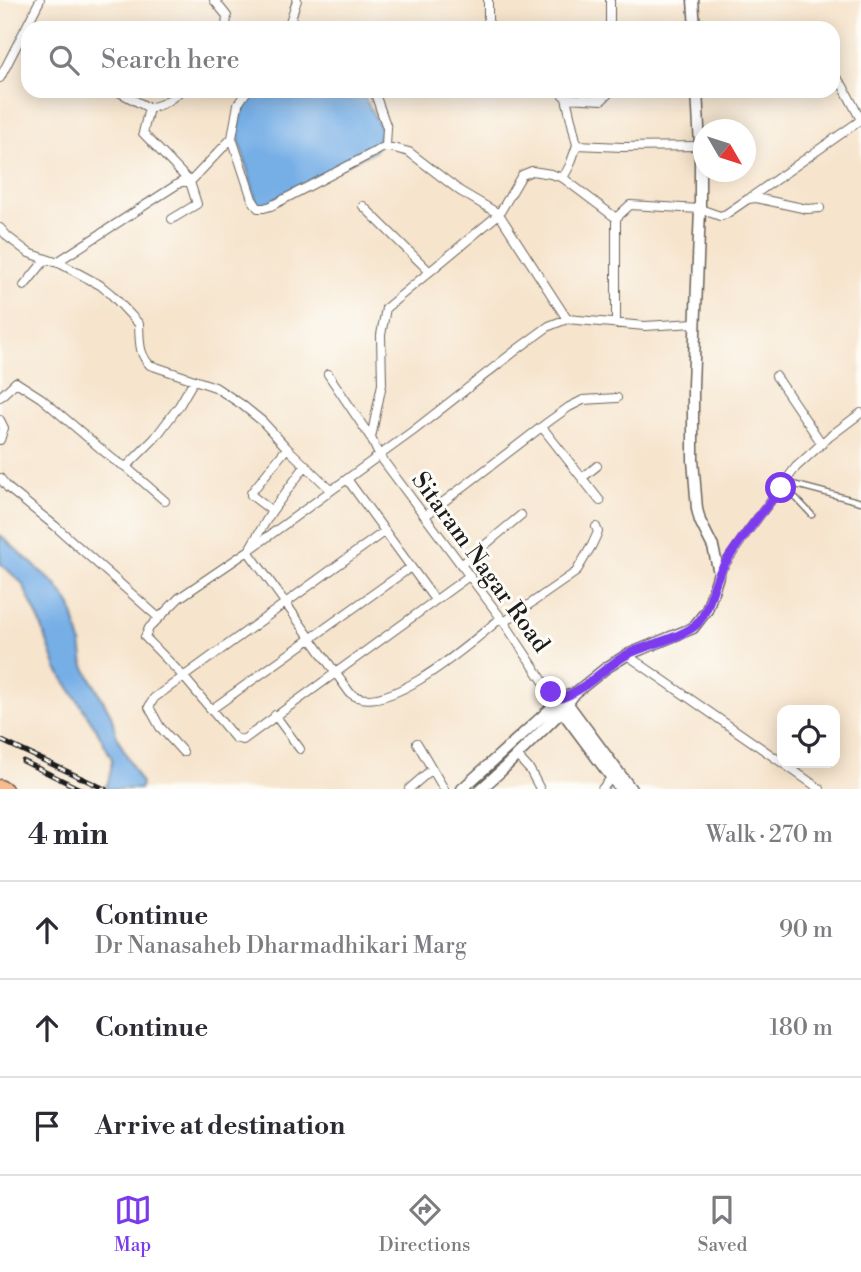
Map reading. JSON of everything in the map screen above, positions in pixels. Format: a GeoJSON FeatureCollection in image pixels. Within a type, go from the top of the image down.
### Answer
{"type":"FeatureCollection","features":[{"type":"Feature","properties":{"kind":"main road"},"geometry":{"type":"LineString","coordinates":[[0,786],[6,789]]}},
{"type":"Feature","properties":{"kind":"street"},"geometry":{"type":"LineString","coordinates":[[32,21],[40,0]]}},
{"type":"Feature","properties":{"kind":"street"},"geometry":{"type":"LineString","coordinates":[[214,0],[227,16],[227,21]]}},
{"type":"Feature","properties":{"kind":"street"},"geometry":{"type":"LineString","coordinates":[[290,21],[297,0]]}},
{"type":"Feature","properties":{"kind":"street"},"geometry":{"type":"LineString","coordinates":[[488,0],[488,21]]}},
{"type":"Feature","properties":{"kind":"street"},"geometry":{"type":"LineString","coordinates":[[610,0],[610,21]]}},
{"type":"Feature","properties":{"kind":"street"},"geometry":{"type":"LineString","coordinates":[[694,0],[695,21]]}},
{"type":"Feature","properties":{"kind":"street"},"geometry":{"type":"LineString","coordinates":[[0,78],[21,48]]}},
{"type":"Feature","properties":{"kind":"street"},"geometry":{"type":"LineString","coordinates":[[616,324],[616,218],[630,205],[700,209],[720,216],[726,214],[861,120],[840,82]]}},
{"type":"Feature","properties":{"kind":"street"},"geometry":{"type":"LineString","coordinates":[[130,98],[149,108],[162,105],[173,98]]}},
{"type":"Feature","properties":{"kind":"street"},"geometry":{"type":"LineString","coordinates":[[242,98],[238,104],[232,138],[252,199],[258,208],[271,206],[386,146],[409,152],[460,191],[499,214],[567,318]]}},
{"type":"Feature","properties":{"kind":"street"},"geometry":{"type":"LineString","coordinates":[[376,98],[387,128],[386,146]]}},
{"type":"Feature","properties":{"kind":"street"},"geometry":{"type":"LineString","coordinates":[[563,178],[577,145],[566,99],[604,98]]}},
{"type":"Feature","properties":{"kind":"street"},"geometry":{"type":"LineString","coordinates":[[697,98],[699,119]]}},
{"type":"Feature","properties":{"kind":"street"},"geometry":{"type":"LineString","coordinates":[[149,108],[143,133],[186,182],[197,205],[172,219]]}},
{"type":"Feature","properties":{"kind":"street"},"geometry":{"type":"LineString","coordinates":[[57,262],[186,182],[232,138]]}},
{"type":"Feature","properties":{"kind":"street"},"geometry":{"type":"LineString","coordinates":[[577,145],[693,146]]}},
{"type":"Feature","properties":{"kind":"street"},"geometry":{"type":"LineString","coordinates":[[371,438],[382,384],[380,335],[386,308],[499,214],[522,176],[532,171],[563,178],[616,218]]}},
{"type":"Feature","properties":{"kind":"street"},"geometry":{"type":"LineString","coordinates":[[700,182],[692,460],[694,496],[699,521],[713,547],[719,573]]}},
{"type":"Feature","properties":{"kind":"street"},"geometry":{"type":"LineString","coordinates":[[748,199],[756,198],[807,209],[820,208]]}},
{"type":"Feature","properties":{"kind":"street"},"geometry":{"type":"LineString","coordinates":[[363,206],[429,271]]}},
{"type":"Feature","properties":{"kind":"street"},"geometry":{"type":"LineString","coordinates":[[0,228],[29,253],[57,262],[100,285],[139,324],[140,349],[150,365],[215,387],[241,404],[262,421],[331,490]]}},
{"type":"Feature","properties":{"kind":"street"},"geometry":{"type":"LineString","coordinates":[[24,286],[46,258]]}},
{"type":"Feature","properties":{"kind":"street"},"geometry":{"type":"LineString","coordinates":[[469,576],[243,740],[235,738],[183,676],[145,637],[149,628],[179,598],[413,431],[550,326],[567,318],[645,326],[695,323]]}},
{"type":"Feature","properties":{"kind":"street","name":"Sitaram Nagar Road"},"geometry":{"type":"LineString","coordinates":[[328,374],[371,438],[379,455],[560,702]]}},
{"type":"Feature","properties":{"kind":"street"},"geometry":{"type":"LineString","coordinates":[[776,376],[822,444]]}},
{"type":"Feature","properties":{"kind":"street"},"geometry":{"type":"LineString","coordinates":[[126,467],[155,438],[194,380]]}},
{"type":"Feature","properties":{"kind":"street"},"geometry":{"type":"LineString","coordinates":[[0,397],[16,382],[41,398],[165,501]]}},
{"type":"Feature","properties":{"kind":"street"},"geometry":{"type":"LineString","coordinates":[[425,516],[569,407],[583,400],[617,398]]}},
{"type":"Feature","properties":{"kind":"street"},"geometry":{"type":"LineString","coordinates":[[463,789],[560,702],[606,668],[626,655],[692,628],[707,610],[719,573],[796,467],[861,413]]}},
{"type":"Feature","properties":{"kind":"street"},"geometry":{"type":"LineString","coordinates":[[0,420],[4,428],[0,440]]}},
{"type":"Feature","properties":{"kind":"street"},"geometry":{"type":"LineString","coordinates":[[542,427],[600,501]]}},
{"type":"Feature","properties":{"kind":"street"},"geometry":{"type":"LineString","coordinates":[[272,511],[251,493],[287,448]]}},
{"type":"Feature","properties":{"kind":"street"},"geometry":{"type":"LineString","coordinates":[[248,551],[272,511],[306,465]]}},
{"type":"Feature","properties":{"kind":"street"},"geometry":{"type":"LineString","coordinates":[[582,478],[597,466]]}},
{"type":"Feature","properties":{"kind":"street"},"geometry":{"type":"LineString","coordinates":[[0,478],[8,488],[159,618]]}},
{"type":"Feature","properties":{"kind":"street"},"geometry":{"type":"LineString","coordinates":[[347,479],[435,600]]}},
{"type":"Feature","properties":{"kind":"street"},"geometry":{"type":"LineString","coordinates":[[461,565],[521,515]]}},
{"type":"Feature","properties":{"kind":"street"},"geometry":{"type":"LineString","coordinates":[[248,551],[350,692],[356,697],[376,699],[415,683],[502,620],[576,572],[598,532],[596,527]]}},
{"type":"Feature","properties":{"kind":"street"},"geometry":{"type":"LineString","coordinates":[[183,752],[160,727],[149,707],[154,698],[385,531]]}},
{"type":"Feature","properties":{"kind":"street"},"geometry":{"type":"LineString","coordinates":[[212,709],[411,567]]}},
{"type":"Feature","properties":{"kind":"street"},"geometry":{"type":"LineString","coordinates":[[626,655],[820,789]]}},
{"type":"Feature","properties":{"kind":"street"},"geometry":{"type":"LineString","coordinates":[[481,789],[517,756],[560,702]]}},
{"type":"Feature","properties":{"kind":"street"},"geometry":{"type":"LineString","coordinates":[[560,702],[620,789]]}},
{"type":"Feature","properties":{"kind":"street"},"geometry":{"type":"LineString","coordinates":[[560,702],[631,789]]}},
{"type":"Feature","properties":{"kind":"street"},"geometry":{"type":"LineString","coordinates":[[275,715],[300,749]]}},
{"type":"Feature","properties":{"kind":"street"},"geometry":{"type":"LineString","coordinates":[[416,743],[444,789]]}},
{"type":"Feature","properties":{"kind":"street"},"geometry":{"type":"LineString","coordinates":[[517,756],[530,770],[540,789]]}},
{"type":"Feature","properties":{"kind":"street"},"geometry":{"type":"LineString","coordinates":[[409,789],[432,769]]}},
{"type":"Feature","properties":{"kind":"street"},"geometry":{"type":"LineString","coordinates":[[602,789],[611,777]]}},
{"type":"Feature","properties":{"kind":"lane"},"geometry":{"type":"LineString","coordinates":[[783,485],[861,502]]}},
{"type":"Feature","properties":{"kind":"lane"},"geometry":{"type":"LineString","coordinates":[[783,485],[812,515]]}},
{"type":"Feature","properties":{"kind":"water"},"geometry":{"type":"Polygon","coordinates":[[[246,98],[365,98],[382,130],[375,150],[265,205],[259,205],[256,201],[237,133],[246,98]]]}},
{"type":"Feature","properties":{"kind":"water"},"geometry":{"type":"Polygon","coordinates":[[[0,535],[56,585],[71,606],[84,666],[111,715],[117,737],[141,783],[140,789],[105,789],[112,759],[97,730],[57,669],[22,583],[0,563],[0,535]]]}},
{"type":"Feature","properties":{"kind":"railway"},"geometry":{"type":"LineString","coordinates":[[0,740],[105,789]]}},
{"type":"Feature","properties":{"kind":"railway"},"geometry":{"type":"LineString","coordinates":[[23,761],[80,789]]}},
{"type":"Feature","properties":{"kind":"route"},"geometry":{"type":"LineString","coordinates":[[551,692],[561,698],[575,693],[626,655],[692,628],[707,610],[719,573],[781,488]]}}]}
